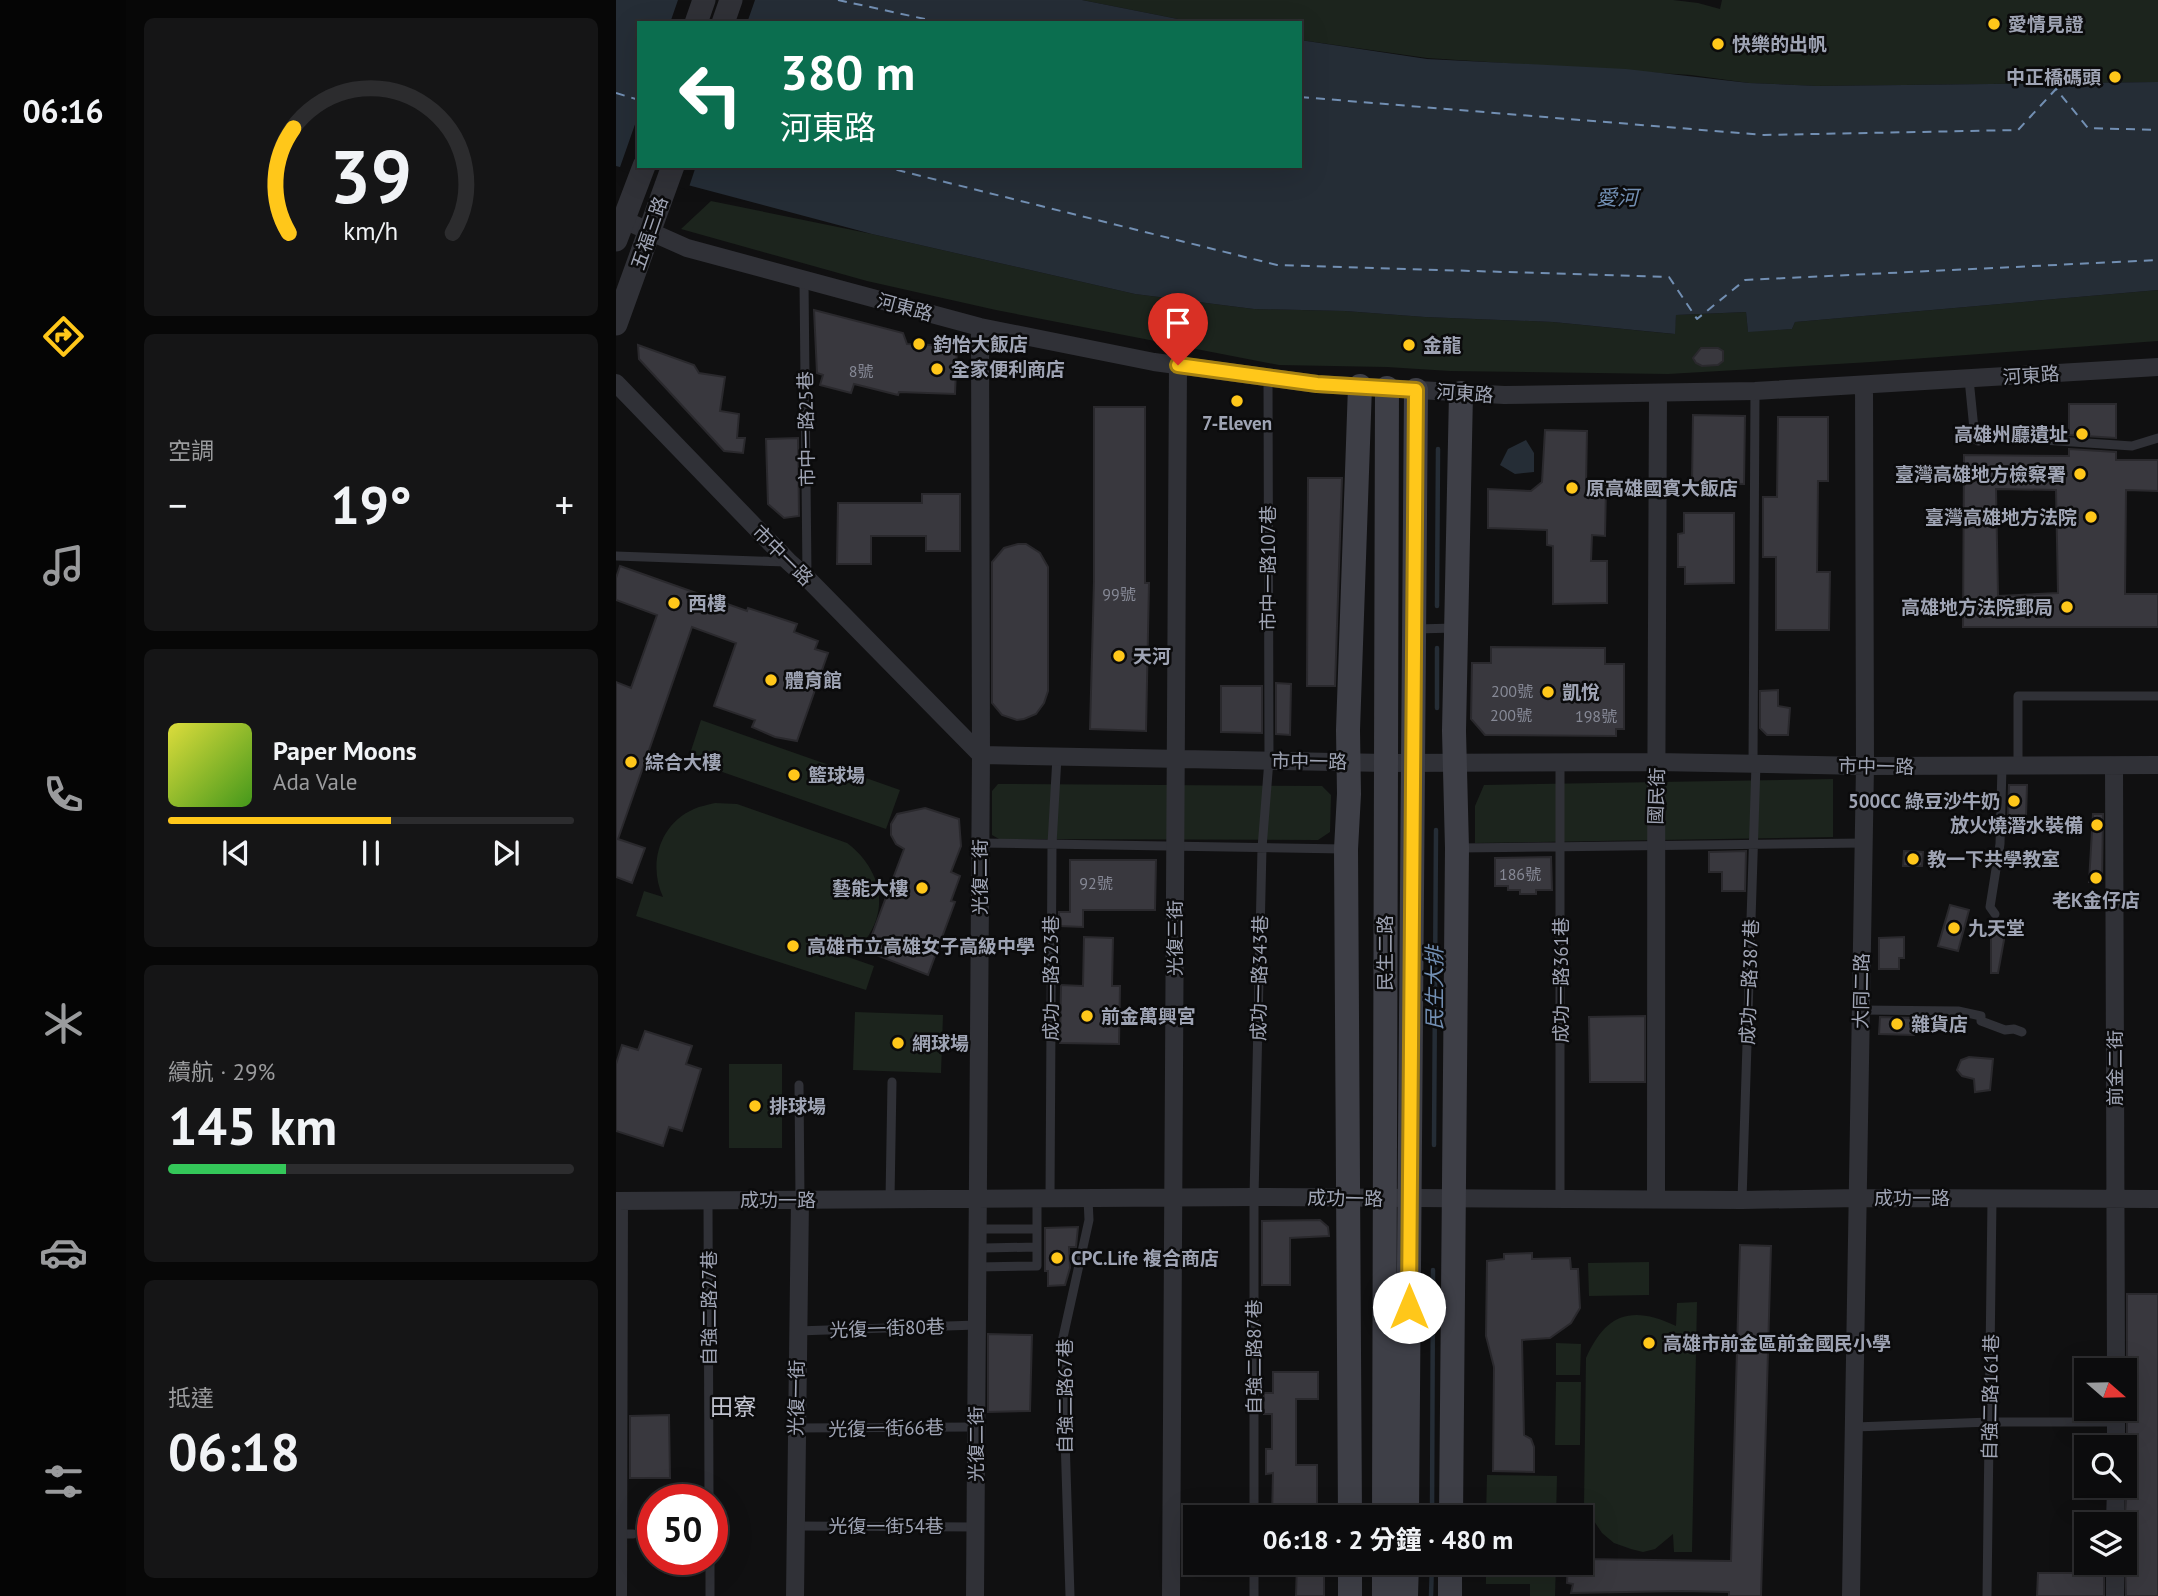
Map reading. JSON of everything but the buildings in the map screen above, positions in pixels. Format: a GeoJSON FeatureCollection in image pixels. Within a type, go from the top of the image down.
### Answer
{"type":"FeatureCollection","features":[{"type":"Feature","properties":{"kind":"main road"},"geometry":{"type":"LineString","coordinates":[[1350,1505],[1346,849],[1360,386]]}},
{"type":"Feature","properties":{"kind":"main road","name":"民生二路"},"geometry":{"type":"LineString","coordinates":[[1384,1505],[1387,388]]}},
{"type":"Feature","properties":{"kind":"main road","name":"民生二路"},"geometry":{"type":"LineString","coordinates":[[1407,1505],[1416,390]]}},
{"type":"Feature","properties":{"kind":"main road"},"geometry":{"type":"LineString","coordinates":[[1451,1505],[1457,848],[1454,762],[1455,628],[1461,393]]}},
{"type":"Feature","properties":{"kind":"main road"},"geometry":{"type":"LineString","coordinates":[[1350,1575],[1350,1596]]}},
{"type":"Feature","properties":{"kind":"main road"},"geometry":{"type":"LineString","coordinates":[[1384,1575],[1384,1596]]}},
{"type":"Feature","properties":{"kind":"main road"},"geometry":{"type":"LineString","coordinates":[[1406,1596],[1407,1575]]}},
{"type":"Feature","properties":{"kind":"main road"},"geometry":{"type":"LineString","coordinates":[[1450,1575],[1450,1596]]}},
{"type":"Feature","properties":{"kind":"street"},"geometry":{"type":"LineString","coordinates":[[697,21],[704,0]]}},
{"type":"Feature","properties":{"kind":"street"},"geometry":{"type":"LineString","coordinates":[[724,21],[731,0]]}},
{"type":"Feature","properties":{"kind":"street","name":"五福三路"},"geometry":{"type":"LineString","coordinates":[[618,223],[642,170]]}},
{"type":"Feature","properties":{"kind":"street","name":"五福三路"},"geometry":{"type":"LineString","coordinates":[[616,324],[670,174]]}},
{"type":"Feature","properties":{"kind":"street","name":"河東路"},"geometry":{"type":"LineString","coordinates":[[618,223],[650,231],[687,248],[980,327],[1178,365],[1317,384],[1504,396],[1658,393],[1864,386],[2158,367]]}},
{"type":"Feature","properties":{"kind":"street","name":"光復二街"},"geometry":{"type":"LineString","coordinates":[[975,1596],[977,1325],[981,1267],[978,1198],[981,843],[980,327]]}},
{"type":"Feature","properties":{"kind":"street","name":"光復三街"},"geometry":{"type":"LineString","coordinates":[[1171,1596],[1178,365]]}},
{"type":"Feature","properties":{"kind":"street","name":"市中一路"},"geometry":{"type":"LineString","coordinates":[[616,383],[981,755],[1386,763],[2158,765]]}},
{"type":"Feature","properties":{"kind":"street","name":"大同二路"},"geometry":{"type":"LineString","coordinates":[[1851,1596],[1865,766],[1864,386]]}},
{"type":"Feature","properties":{"kind":"street","name":"國民街"},"geometry":{"type":"LineString","coordinates":[[1656,1199],[1654,845],[1657,762],[1658,393]]}},
{"type":"Feature","properties":{"kind":"street","name":"前金二街"},"geometry":{"type":"LineString","coordinates":[[2114,766],[2116,1358]]}},
{"type":"Feature","properties":{"kind":"street","name":"成功一路"},"geometry":{"type":"LineString","coordinates":[[617,1201],[1254,1196],[1349,1199],[2158,1199]]}},
{"type":"Feature","properties":{"kind":"street","name":"光復一街"},"geometry":{"type":"LineString","coordinates":[[795,1596],[800,1200]]}},
{"type":"Feature","properties":{"kind":"street"},"geometry":{"type":"LineString","coordinates":[[617,1201],[617,1514],[625,1534],[618,1596]]}},
{"type":"Feature","properties":{"kind":"street"},"geometry":{"type":"LineString","coordinates":[[2115,1575],[2115,1596]]}},
{"type":"Feature","properties":{"kind":"lane","name":"市中一路25巷"},"geometry":{"type":"LineString","coordinates":[[804,281],[807,578]]}},
{"type":"Feature","properties":{"kind":"lane","name":"市中一路107巷"},"geometry":{"type":"LineString","coordinates":[[1268,376],[1269,760]]}},
{"type":"Feature","properties":{"kind":"lane"},"geometry":{"type":"LineString","coordinates":[[1969,379],[1975,439],[1978,441],[2012,433],[2043,440],[2132,446],[2158,438]]}},
{"type":"Feature","properties":{"kind":"lane","name":"成功一路387巷"},"geometry":{"type":"LineString","coordinates":[[1742,1200],[1754,843],[1755,391]]}},
{"type":"Feature","properties":{"kind":"lane"},"geometry":{"type":"LineString","coordinates":[[616,556],[789,562]]}},
{"type":"Feature","properties":{"kind":"lane"},"geometry":{"type":"LineString","coordinates":[[1415,629],[1455,628]]}},
{"type":"Feature","properties":{"kind":"lane"},"geometry":{"type":"LineString","coordinates":[[1994,914],[1990,907],[2018,696],[2158,696]]}},
{"type":"Feature","properties":{"kind":"lane","name":"成功一路323巷"},"geometry":{"type":"LineString","coordinates":[[1037,1247],[1037,1229],[1043,1199],[1052,844],[1057,757]]}},
{"type":"Feature","properties":{"kind":"lane","name":"成功一路343巷"},"geometry":{"type":"LineString","coordinates":[[1254,1196],[1262,848],[1269,760]]}},
{"type":"Feature","properties":{"kind":"lane","name":"成功一路361巷"},"geometry":{"type":"LineString","coordinates":[[1560,762],[1560,1198]]}},
{"type":"Feature","properties":{"kind":"lane"},"geometry":{"type":"LineString","coordinates":[[981,843],[1346,849]]}},
{"type":"Feature","properties":{"kind":"lane"},"geometry":{"type":"LineString","coordinates":[[1457,848],[1864,843]]}},
{"type":"Feature","properties":{"kind":"lane"},"geometry":{"type":"LineString","coordinates":[[1861,1010],[1958,1012],[1981,1016],[1981,1020],[2005,1030],[2022,1032]]}},
{"type":"Feature","properties":{"kind":"lane"},"geometry":{"type":"LineString","coordinates":[[890,1199],[892,1082]]}},
{"type":"Feature","properties":{"kind":"lane"},"geometry":{"type":"LineString","coordinates":[[799,1086],[800,1200]]}},
{"type":"Feature","properties":{"kind":"lane","name":"自強二路87巷"},"geometry":{"type":"LineString","coordinates":[[1254,1196],[1254,1505]]}},
{"type":"Feature","properties":{"kind":"lane","name":"自強二路67巷"},"geometry":{"type":"LineString","coordinates":[[1070,1596],[1062,1342],[1088,1220],[1088,1199]]}},
{"type":"Feature","properties":{"kind":"lane","name":"自強二路161巷"},"geometry":{"type":"LineString","coordinates":[[1987,1596],[1992,1199]]}},
{"type":"Feature","properties":{"kind":"lane","name":"自強二路27巷"},"geometry":{"type":"LineString","coordinates":[[708,1200],[709,1484]]}},
{"type":"Feature","properties":{"kind":"lane"},"geometry":{"type":"LineString","coordinates":[[985,1248],[1037,1247],[1037,1266],[981,1267],[985,1248],[981,1227],[1037,1229]]}},
{"type":"Feature","properties":{"kind":"lane","name":"光復一街80巷"},"geometry":{"type":"LineString","coordinates":[[797,1331],[977,1325]]}},
{"type":"Feature","properties":{"kind":"lane"},"geometry":{"type":"LineString","coordinates":[[1855,1427],[2074,1417]]}},
{"type":"Feature","properties":{"kind":"lane","name":"光復一街66巷"},"geometry":{"type":"LineString","coordinates":[[796,1429],[976,1427]]}},
{"type":"Feature","properties":{"kind":"lane","name":"光復一街54巷"},"geometry":{"type":"LineString","coordinates":[[796,1526],[975,1527]]}},
{"type":"Feature","properties":{"kind":"lane"},"geometry":{"type":"LineString","coordinates":[[709,1575],[710,1596]]}},
{"type":"Feature","properties":{"kind":"lane"},"geometry":{"type":"LineString","coordinates":[[1254,1575],[1254,1596]]}},
{"type":"Feature","properties":{"kind":"shaded area"},"geometry":{"type":"Polygon","coordinates":[[[1082,0],[1673,0],[1720,9],[1722,0],[2158,0],[2158,82],[1817,86],[1749,83],[1691,75],[1427,58],[1302,40],[1302,21],[1188,21],[1082,0]]]}},
{"type":"Feature","properties":{"kind":"shaded area"},"geometry":{"type":"Polygon","coordinates":[[[711,201],[872,234],[1135,294],[1254,309],[1553,322],[1674,334],[1676,315],[1746,312],[1748,331],[1792,329],[1795,322],[2158,290],[2158,341],[1668,374],[1279,365],[996,310],[867,281],[681,229],[711,201]]]}},
{"type":"Feature","properties":{"kind":"shaded area","name":"籃球場"},"geometry":{"type":"Polygon","coordinates":[[[701,720],[900,790],[886,829],[688,760],[701,720]]]}},
{"type":"Feature","properties":{"kind":"shaded area"},"geometry":{"type":"Polygon","coordinates":[[[1833,779],[1833,837],[1475,843],[1475,806],[1484,785],[1833,779]]]}},
{"type":"Feature","properties":{"kind":"shaded area"},"geometry":{"type":"Polygon","coordinates":[[[998,784],[1322,786],[1331,795],[1330,832],[1318,840],[999,839],[992,835],[992,791],[998,784]]]}},
{"type":"Feature","properties":{"kind":"shaded area"},"geometry":{"type":"Polygon","coordinates":[[[715,803],[737,804],[847,843],[867,863],[878,887],[878,913],[866,939],[845,956],[874,966],[866,990],[636,916],[644,891],[663,897],[657,859],[665,835],[682,816],[696,808],[715,803]]]}},
{"type":"Feature","properties":{"kind":"shaded area","name":"網球場"},"geometry":{"type":"Polygon","coordinates":[[[855,1012],[943,1015],[941,1073],[853,1070],[855,1012]]]}},
{"type":"Feature","properties":{"kind":"shaded area","name":"排球場"},"geometry":{"type":"Polygon","coordinates":[[[729,1064],[782,1064],[782,1148],[729,1148],[729,1064]]]}},
{"type":"Feature","properties":{"kind":"shaded area"},"geometry":{"type":"Polygon","coordinates":[[[1649,1262],[1649,1295],[1589,1296],[1588,1263],[1649,1262]]]}},
{"type":"Feature","properties":{"kind":"shaded area"},"geometry":{"type":"Polygon","coordinates":[[[1697,1302],[1692,1552],[1674,1552],[1673,1534],[1655,1549],[1643,1552],[1614,1543],[1602,1533],[1593,1520],[1593,1505],[1584,1505],[1586,1358],[1602,1331],[1622,1317],[1646,1316],[1676,1326],[1677,1303],[1697,1302]]]}},
{"type":"Feature","properties":{"kind":"shaded area"},"geometry":{"type":"Polygon","coordinates":[[[1556,1343],[1581,1344],[1580,1375],[1556,1375],[1556,1343]]]}},
{"type":"Feature","properties":{"kind":"shaded area"},"geometry":{"type":"Polygon","coordinates":[[[1556,1382],[1581,1382],[1580,1445],[1555,1445],[1556,1382]]]}},
{"type":"Feature","properties":{"kind":"shaded area"},"geometry":{"type":"Polygon","coordinates":[[[1487,1475],[1557,1476],[1556,1505],[1486,1505],[1487,1475]]]}},
{"type":"Feature","properties":{"kind":"shaded area"},"geometry":{"type":"Polygon","coordinates":[[[1486,1575],[1556,1575],[1555,1596],[1530,1596],[1530,1584],[1486,1584],[1486,1575]]]}},
{"type":"Feature","properties":{"kind":"water","name":"愛河"},"geometry":{"type":"Polygon","coordinates":[[[616,0],[1082,0],[1188,21],[637,21],[637,168],[1302,168],[1302,40],[1427,59],[1626,69],[1749,83],[1817,86],[2158,82],[2158,290],[1795,322],[1792,329],[1748,332],[1746,312],[1676,315],[1675,334],[1553,322],[1254,309],[1135,294],[872,234],[616,166],[616,0]]]}},
{"type":"Feature","properties":{"kind":"water"},"geometry":{"type":"Polygon","coordinates":[[[1526,440],[1534,453],[1534,472],[1515,474],[1500,465],[1508,449],[1526,440]]]}},
{"type":"Feature","properties":{"kind":"pier"},"geometry":{"type":"Polygon","coordinates":[[[678,0],[755,0],[748,21],[671,21],[678,0]]]}},
{"type":"Feature","properties":{"kind":"pier"},"geometry":{"type":"Polygon","coordinates":[[[637,119],[637,168],[695,168],[688,190],[619,170],[637,119]]]}},
{"type":"Feature","properties":{"kind":"waterway","name":"民生大排"},"geometry":{"type":"LineString","coordinates":[[1437,606],[1438,449]]}},
{"type":"Feature","properties":{"kind":"waterway","name":"民生大排"},"geometry":{"type":"LineString","coordinates":[[1437,648],[1437,708]]}},
{"type":"Feature","properties":{"kind":"waterway","name":"民生大排"},"geometry":{"type":"LineString","coordinates":[[1434,1145],[1436,830]]}},
{"type":"Feature","properties":{"kind":"waterway","name":"民生大排"},"geometry":{"type":"LineString","coordinates":[[1432,1505],[1433,1270]]}},
{"type":"Feature","properties":{"kind":"waterway","name":"民生大排"},"geometry":{"type":"LineString","coordinates":[[1431,1596],[1432,1575]]}},
{"type":"Feature","properties":{"kind":"ferry route"},"geometry":{"type":"LineString","coordinates":[[838,0],[934,21]]}},
{"type":"Feature","properties":{"kind":"ferry route"},"geometry":{"type":"LineString","coordinates":[[1302,97],[1764,135],[2018,130],[2056,89],[2088,128],[2158,130]]}},
{"type":"Feature","properties":{"kind":"ferry route"},"geometry":{"type":"LineString","coordinates":[[616,93],[637,99]]}},
{"type":"Feature","properties":{"kind":"ferry route"},"geometry":{"type":"LineString","coordinates":[[889,168],[1277,265],[1669,277],[1697,319],[1745,280],[2158,260]]}},
{"type":"Feature","properties":{"kind":"place","name":"愛情見證"},"geometry":{"type":"Point","coordinates":[1994,24]}},
{"type":"Feature","properties":{"kind":"place","name":"快樂的出帆"},"geometry":{"type":"Point","coordinates":[1718,44]}},
{"type":"Feature","properties":{"kind":"place","name":"中正橋碼頭"},"geometry":{"type":"Point","coordinates":[2115,77]}},
{"type":"Feature","properties":{"kind":"place","name":"鈞怡大飯店"},"geometry":{"type":"Point","coordinates":[919,344]}},
{"type":"Feature","properties":{"kind":"place","name":"金龍"},"geometry":{"type":"Point","coordinates":[1409,345]}},
{"type":"Feature","properties":{"kind":"place","name":"全家便利商店"},"geometry":{"type":"Point","coordinates":[937,369]}},
{"type":"Feature","properties":{"kind":"place","name":"7-Eleven"},"geometry":{"type":"Point","coordinates":[1237,401]}},
{"type":"Feature","properties":{"kind":"place","name":"高雄州廳遺址"},"geometry":{"type":"Point","coordinates":[2082,434]}},
{"type":"Feature","properties":{"kind":"place","name":"臺灣高雄地方檢察署"},"geometry":{"type":"Point","coordinates":[2080,474]}},
{"type":"Feature","properties":{"kind":"place","name":"原高雄國賓大飯店"},"geometry":{"type":"Point","coordinates":[1572,488]}},
{"type":"Feature","properties":{"kind":"place","name":"臺灣高雄地方法院"},"geometry":{"type":"Point","coordinates":[2091,517]}},
{"type":"Feature","properties":{"kind":"place","name":"西樓"},"geometry":{"type":"Point","coordinates":[674,603]}},
{"type":"Feature","properties":{"kind":"place","name":"高雄地方法院郵局"},"geometry":{"type":"Point","coordinates":[2067,607]}},
{"type":"Feature","properties":{"kind":"place","name":"天河"},"geometry":{"type":"Point","coordinates":[1119,656]}},
{"type":"Feature","properties":{"kind":"place","name":"體育館"},"geometry":{"type":"Point","coordinates":[771,680]}},
{"type":"Feature","properties":{"kind":"place","name":"凱悅"},"geometry":{"type":"Point","coordinates":[1548,692]}},
{"type":"Feature","properties":{"kind":"place","name":"綜合大樓"},"geometry":{"type":"Point","coordinates":[631,762]}},
{"type":"Feature","properties":{"kind":"place","name":"籃球場"},"geometry":{"type":"Point","coordinates":[794,775]}},
{"type":"Feature","properties":{"kind":"place","name":"500CC 綠豆沙牛奶"},"geometry":{"type":"Point","coordinates":[2014,801]}},
{"type":"Feature","properties":{"kind":"place","name":"放火燒潛水裝備"},"geometry":{"type":"Point","coordinates":[2097,825]}},
{"type":"Feature","properties":{"kind":"place","name":"教一下共學教室"},"geometry":{"type":"Point","coordinates":[1913,859]}},
{"type":"Feature","properties":{"kind":"place","name":"老K金仔店"},"geometry":{"type":"Point","coordinates":[2096,878]}},
{"type":"Feature","properties":{"kind":"place","name":"藝能大樓"},"geometry":{"type":"Point","coordinates":[922,888]}},
{"type":"Feature","properties":{"kind":"place","name":"九天堂"},"geometry":{"type":"Point","coordinates":[1954,928]}},
{"type":"Feature","properties":{"kind":"place","name":"高雄市立高雄女子高級中學"},"geometry":{"type":"Point","coordinates":[793,946]}},
{"type":"Feature","properties":{"kind":"place","name":"前金萬興宮"},"geometry":{"type":"Point","coordinates":[1087,1016]}},
{"type":"Feature","properties":{"kind":"place","name":"雜貨店"},"geometry":{"type":"Point","coordinates":[1897,1024]}},
{"type":"Feature","properties":{"kind":"place","name":"網球場"},"geometry":{"type":"Point","coordinates":[898,1043]}},
{"type":"Feature","properties":{"kind":"place","name":"排球場"},"geometry":{"type":"Point","coordinates":[755,1106]}},
{"type":"Feature","properties":{"kind":"place","name":"CPC.Life 複合商店"},"geometry":{"type":"Point","coordinates":[1057,1258]}},
{"type":"Feature","properties":{"kind":"place","name":"高雄市前金區前金國民小學"},"geometry":{"type":"Point","coordinates":[1649,1343]}},
{"type":"Feature","properties":{"kind":"district","name":"田寮"},"geometry":{"type":"Point","coordinates":[733,1407]}},
{"type":"Feature","properties":{"kind":"route"},"geometry":{"type":"LineString","coordinates":[[1178,365],[1317,384],[1416,390],[1409,1307]]}}]}
